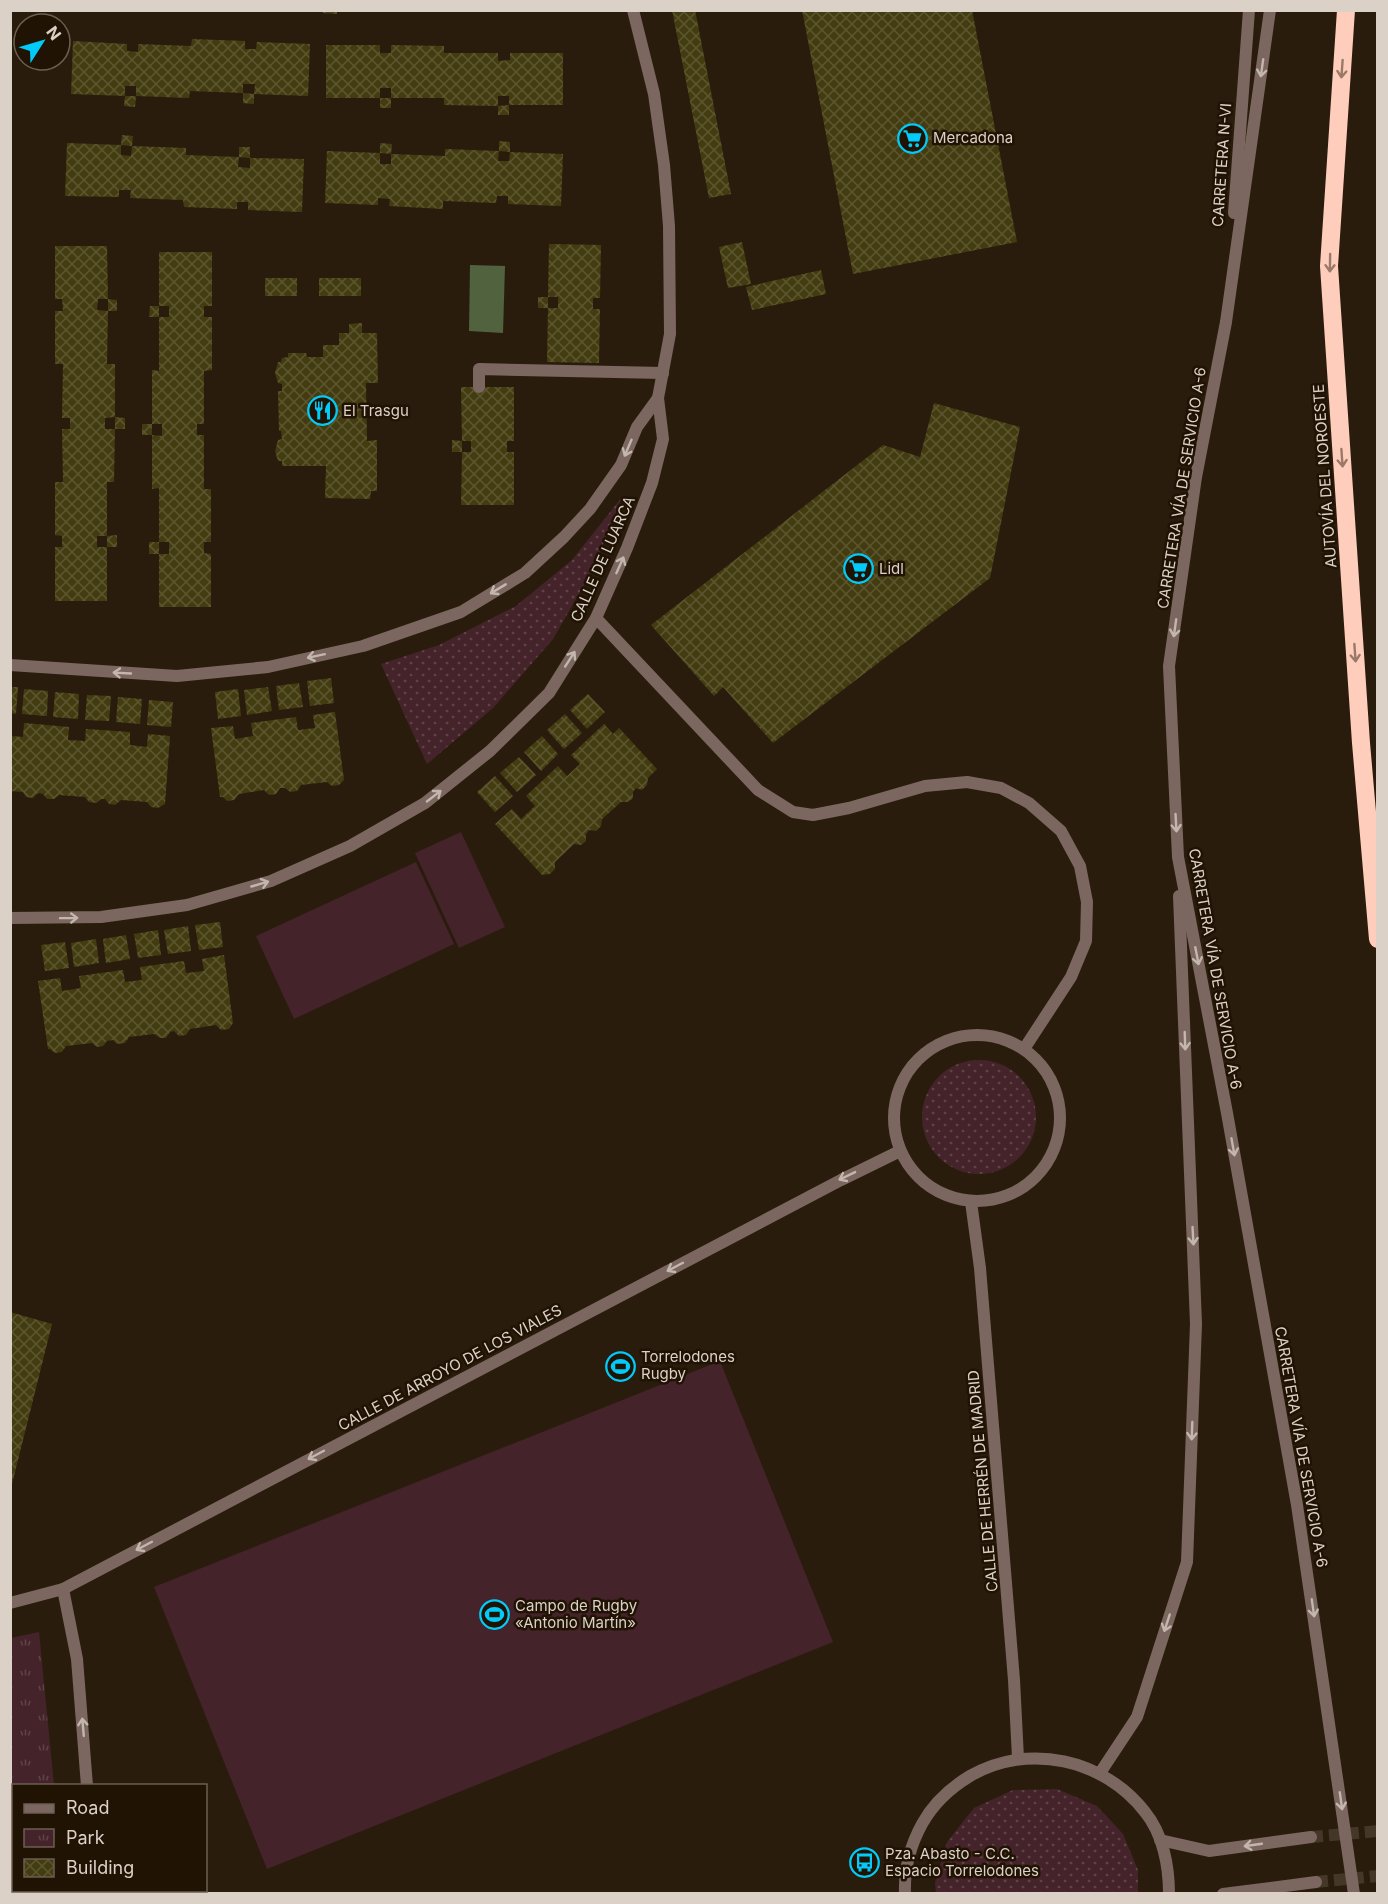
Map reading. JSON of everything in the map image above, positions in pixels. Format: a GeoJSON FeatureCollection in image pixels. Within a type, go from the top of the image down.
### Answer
{"type":"FeatureCollection","features":[{"type":"Feature","properties":{"kind":"highway","name":"AUTOVÍA DEL NOROESTE"},"geometry":{"type":"LineString","coordinates":[[1346,10],[1329,266],[1361,743],[1377,939]]}},
{"type":"Feature","properties":{"kind":"street","name":"CALLE DE LUARCA"},"geometry":{"type":"LineString","coordinates":[[10,918],[101,917],[187,905],[271,881],[350,846],[425,803],[490,751],[549,693],[596,618],[627,548],[652,483],[663,439],[658,399],[670,333],[669,226],[664,165],[654,94],[633,10]]}},
{"type":"Feature","properties":{"kind":"street","name":"CARRETERA N-VI"},"geometry":{"type":"LineString","coordinates":[[1226,322],[1249,10]]}},
{"type":"Feature","properties":{"kind":"street","name":"CARRETERA VÍA DE SERVICIO A-6"},"geometry":{"type":"LineString","coordinates":[[1270,10],[1226,322],[1196,477],[1169,666],[1178,857],[1227,1113],[1295,1493],[1354,1893]]}},
{"type":"Feature","properties":{"kind":"street"},"geometry":{"type":"LineString","coordinates":[[480,387],[479,369],[663,373]]}},
{"type":"Feature","properties":{"kind":"street"},"geometry":{"type":"LineString","coordinates":[[10,665],[177,676],[268,667],[363,646],[461,612],[525,573],[590,509],[621,465],[637,427],[658,399]]}},
{"type":"Feature","properties":{"kind":"street"},"geometry":{"type":"LineString","coordinates":[[596,618],[758,790],[793,812],[813,815],[849,808],[925,786],[967,782],[1001,788],[1029,803],[1061,831],[1080,866],[1088,902],[1086,941],[1071,977],[1024,1048]]}},
{"type":"Feature","properties":{"kind":"street"},"geometry":{"type":"LineString","coordinates":[[1100,1773],[1137,1717],[1187,1562],[1196,1324],[1178,857]]}},
{"type":"Feature","properties":{"kind":"street"},"geometry":{"type":"LineString","coordinates":[[991,1035],[1024,1048],[1049,1075],[1058,1101],[1060,1109],[1056,1146],[1037,1176],[1007,1196],[971,1202],[941,1194],[917,1176],[900,1151],[893,1116],[901,1081],[923,1053],[955,1037],[991,1035]]}},
{"type":"Feature","properties":{"kind":"street","name":"CALLE DE ARROYO DE LOS VIALES"},"geometry":{"type":"LineString","coordinates":[[10,1603],[63,1589],[900,1151]]}},
{"type":"Feature","properties":{"kind":"street","name":"CALLE DE HERRÉN DE MADRID"},"geometry":{"type":"LineString","coordinates":[[971,1202],[980,1269],[1014,1680],[1018,1758]]}},
{"type":"Feature","properties":{"kind":"street"},"geometry":{"type":"LineString","coordinates":[[63,1589],[77,1659],[87,1784]]}},
{"type":"Feature","properties":{"kind":"street"},"geometry":{"type":"LineString","coordinates":[[905,1893],[904,1877],[912,1842],[929,1811],[954,1786],[984,1768],[1018,1758],[1060,1759],[1100,1773],[1133,1798],[1146,1813],[1160,1840],[1169,1871],[1169,1893]]}},
{"type":"Feature","properties":{"kind":"street"},"geometry":{"type":"LineString","coordinates":[[1160,1840],[1209,1851],[1311,1837]]}},
{"type":"Feature","properties":{"kind":"street"},"geometry":{"type":"LineString","coordinates":[[1223,1893],[1316,1882]]}},
{"type":"Feature","properties":{"kind":"green space"},"geometry":{"type":"Polygon","coordinates":[[[622,497],[593,569],[553,639],[493,708],[427,764],[381,664],[439,645],[516,606],[572,560],[622,497]]]}},
{"type":"Feature","properties":{"kind":"green space"},"geometry":{"type":"Polygon","coordinates":[[[461,832],[505,927],[459,948],[415,853],[461,832]]]}},
{"type":"Feature","properties":{"kind":"green space"},"geometry":{"type":"Polygon","coordinates":[[[416,862],[454,944],[294,1019],[256,936],[416,862]]]}},
{"type":"Feature","properties":{"kind":"green space"},"geometry":{"type":"Polygon","coordinates":[[[979,1060],[1001,1064],[1019,1077],[1032,1095],[1036,1117],[1032,1139],[1019,1157],[1001,1170],[979,1174],[957,1170],[939,1157],[926,1139],[922,1117],[926,1095],[939,1077],[957,1064],[979,1060]]]}},
{"type":"Feature","properties":{"kind":"green space","name":"Campo de Rugby «Antonio Martín»"},"geometry":{"type":"Polygon","coordinates":[[[720,1361],[833,1642],[267,1869],[154,1587],[720,1361]]]}},
{"type":"Feature","properties":{"kind":"green space"},"geometry":{"type":"Polygon","coordinates":[[[39,1632],[54,1784],[12,1784],[12,1892],[65,1893],[11,1893],[11,1638],[39,1632]]]}},
{"type":"Feature","properties":{"kind":"green space"},"geometry":{"type":"Polygon","coordinates":[[[1057,1789],[1097,1806],[1123,1834],[1138,1870],[1138,1893],[936,1893],[935,1883],[947,1842],[974,1808],[1013,1790],[1057,1789]]]}},
{"type":"Feature","properties":{"kind":"shaded area"},"geometry":{"type":"Polygon","coordinates":[[[470,265],[505,266],[503,333],[469,331],[470,265]]]}},
{"type":"Feature","properties":{"kind":"building"},"geometry":{"type":"Polygon","coordinates":[[[323,10],[337,10],[337,14],[323,13],[323,10]]]}},
{"type":"Feature","properties":{"kind":"building"},"geometry":{"type":"Polygon","coordinates":[[[672,10],[695,10],[731,194],[709,198],[672,10]]]}},
{"type":"Feature","properties":{"kind":"building","name":"Mercadona"},"geometry":{"type":"Polygon","coordinates":[[[802,10],[972,10],[1017,242],[853,274],[802,10]]]}},
{"type":"Feature","properties":{"kind":"building"},"geometry":{"type":"Polygon","coordinates":[[[192,39],[245,41],[245,49],[256,49],[257,42],[310,44],[308,96],[254,94],[255,84],[243,84],[243,93],[190,91],[189,98],[136,96],[136,86],[125,86],[125,96],[71,94],[73,41],[127,44],[127,51],[138,52],[138,44],[191,46],[192,39]]]}},
{"type":"Feature","properties":{"kind":"building"},"geometry":{"type":"Polygon","coordinates":[[[326,45],[380,45],[380,53],[391,53],[391,45],[444,46],[444,53],[498,53],[498,61],[510,60],[510,53],[563,53],[563,105],[509,105],[509,96],[498,96],[498,106],[444,105],[444,98],[391,98],[391,88],[380,88],[380,98],[326,98],[326,45]]]}},
{"type":"Feature","properties":{"kind":"building"},"geometry":{"type":"Polygon","coordinates":[[[243,93],[254,94],[254,104],[243,103],[243,93]]]}},
{"type":"Feature","properties":{"kind":"building"},"geometry":{"type":"Polygon","coordinates":[[[125,96],[136,96],[135,107],[124,106],[125,96]]]}},
{"type":"Feature","properties":{"kind":"building"},"geometry":{"type":"Polygon","coordinates":[[[380,98],[391,98],[391,108],[380,108],[380,98]]]}},
{"type":"Feature","properties":{"kind":"building"},"geometry":{"type":"Polygon","coordinates":[[[509,105],[509,115],[498,115],[498,106],[509,105]]]}},
{"type":"Feature","properties":{"kind":"building"},"geometry":{"type":"Polygon","coordinates":[[[122,135],[133,136],[132,146],[121,145],[122,135]]]}},
{"type":"Feature","properties":{"kind":"building"},"geometry":{"type":"Polygon","coordinates":[[[499,141],[510,142],[510,152],[499,151],[499,141]]]}},
{"type":"Feature","properties":{"kind":"building"},"geometry":{"type":"Polygon","coordinates":[[[67,143],[121,145],[121,155],[131,156],[132,146],[186,148],[186,155],[239,157],[238,167],[250,168],[250,158],[304,159],[302,212],[248,210],[248,202],[237,202],[237,209],[184,207],[183,200],[130,198],[131,190],[119,190],[119,197],[65,196],[67,143]]]}},
{"type":"Feature","properties":{"kind":"building"},"geometry":{"type":"Polygon","coordinates":[[[380,143],[392,144],[391,154],[380,153],[380,143]]]}},
{"type":"Feature","properties":{"kind":"building"},"geometry":{"type":"Polygon","coordinates":[[[239,147],[250,147],[250,158],[239,157],[239,147]]]}},
{"type":"Feature","properties":{"kind":"building"},"geometry":{"type":"Polygon","coordinates":[[[445,149],[499,151],[498,161],[509,161],[510,152],[563,154],[561,206],[508,204],[508,196],[497,196],[496,203],[443,201],[443,209],[389,206],[390,199],[378,198],[378,205],[325,203],[327,151],[380,153],[380,164],[391,164],[391,154],[445,156],[445,149]]]}},
{"type":"Feature","properties":{"kind":"building"},"geometry":{"type":"Polygon","coordinates":[[[742,242],[751,284],[728,288],[719,247],[742,242]]]}},
{"type":"Feature","properties":{"kind":"building"},"geometry":{"type":"Polygon","coordinates":[[[549,244],[601,245],[600,298],[593,298],[593,309],[600,309],[599,363],[547,362],[548,308],[558,308],[558,297],[548,297],[549,244]]]}},
{"type":"Feature","properties":{"kind":"building"},"geometry":{"type":"Polygon","coordinates":[[[55,246],[107,246],[108,299],[98,299],[97,310],[108,311],[107,364],[115,364],[115,417],[105,418],[105,429],[115,429],[114,482],[107,482],[107,536],[97,536],[97,547],[107,547],[107,601],[55,601],[55,547],[62,547],[62,536],[55,535],[55,482],[63,482],[62,429],[70,429],[70,418],[62,418],[63,364],[55,364],[55,311],[63,311],[62,299],[55,299],[55,246]]]}},
{"type":"Feature","properties":{"kind":"building"},"geometry":{"type":"Polygon","coordinates":[[[159,252],[212,252],[212,306],[204,306],[204,317],[212,317],[212,370],[204,371],[204,424],[197,424],[197,435],[204,435],[204,489],[211,489],[211,542],[204,542],[204,553],[211,554],[211,607],[159,607],[159,554],[169,554],[169,542],[159,542],[159,488],[152,489],[152,435],[162,436],[162,424],[152,424],[152,370],[159,371],[159,317],[169,317],[169,306],[159,306],[159,252]]]}},
{"type":"Feature","properties":{"kind":"building"},"geometry":{"type":"Polygon","coordinates":[[[821,270],[826,294],[752,310],[746,287],[821,270]]]}},
{"type":"Feature","properties":{"kind":"building"},"geometry":{"type":"Polygon","coordinates":[[[265,278],[297,278],[297,296],[265,296],[265,278]]]}},
{"type":"Feature","properties":{"kind":"building"},"geometry":{"type":"Polygon","coordinates":[[[319,278],[361,278],[361,296],[319,296],[319,278]]]}},
{"type":"Feature","properties":{"kind":"building"},"geometry":{"type":"Polygon","coordinates":[[[538,297],[548,297],[548,308],[538,308],[538,297]]]}},
{"type":"Feature","properties":{"kind":"building"},"geometry":{"type":"Polygon","coordinates":[[[108,299],[117,300],[117,311],[108,311],[108,299]]]}},
{"type":"Feature","properties":{"kind":"building"},"geometry":{"type":"Polygon","coordinates":[[[150,306],[159,306],[159,317],[149,317],[150,306]]]}},
{"type":"Feature","properties":{"kind":"building","name":"El Trasgu"},"geometry":{"type":"Polygon","coordinates":[[[362,323],[362,333],[377,333],[378,383],[366,383],[367,441],[377,440],[377,491],[371,491],[370,499],[325,498],[326,466],[282,466],[282,461],[278,461],[275,451],[278,440],[282,439],[281,431],[279,431],[278,391],[282,391],[282,384],[278,383],[275,373],[278,362],[288,357],[288,353],[306,353],[307,357],[323,357],[323,345],[339,345],[339,333],[349,333],[349,324],[362,323]]]}},
{"type":"Feature","properties":{"kind":"building"},"geometry":{"type":"Polygon","coordinates":[[[461,387],[514,387],[514,441],[507,441],[507,452],[514,452],[514,505],[461,505],[462,452],[471,452],[471,441],[462,441],[461,387]]]}},
{"type":"Feature","properties":{"kind":"building","name":"Lidl"},"geometry":{"type":"Polygon","coordinates":[[[934,403],[1020,427],[990,578],[773,743],[723,687],[714,696],[651,625],[883,445],[920,457],[934,403]]]}},
{"type":"Feature","properties":{"kind":"building"},"geometry":{"type":"Polygon","coordinates":[[[115,417],[125,418],[125,429],[115,429],[115,417]]]}},
{"type":"Feature","properties":{"kind":"building"},"geometry":{"type":"Polygon","coordinates":[[[142,424],[152,424],[152,435],[142,435],[142,424]]]}},
{"type":"Feature","properties":{"kind":"building"},"geometry":{"type":"Polygon","coordinates":[[[452,440],[462,441],[462,452],[452,452],[452,440]]]}},
{"type":"Feature","properties":{"kind":"building"},"geometry":{"type":"Polygon","coordinates":[[[117,535],[117,547],[107,547],[107,536],[117,535]]]}},
{"type":"Feature","properties":{"kind":"building"},"geometry":{"type":"Polygon","coordinates":[[[149,542],[159,542],[159,554],[149,554],[149,542]]]}},
{"type":"Feature","properties":{"kind":"building"},"geometry":{"type":"Polygon","coordinates":[[[331,678],[334,703],[310,706],[307,681],[331,678]]]}},
{"type":"Feature","properties":{"kind":"building"},"geometry":{"type":"Polygon","coordinates":[[[299,683],[303,707],[279,710],[276,686],[299,683]]]}},
{"type":"Feature","properties":{"kind":"building"},"geometry":{"type":"Polygon","coordinates":[[[10,687],[18,687],[16,714],[10,713],[10,687]]]}},
{"type":"Feature","properties":{"kind":"building"},"geometry":{"type":"Polygon","coordinates":[[[268,687],[272,711],[247,715],[244,690],[268,687]]]}},
{"type":"Feature","properties":{"kind":"building"},"geometry":{"type":"Polygon","coordinates":[[[24,689],[48,691],[47,716],[22,714],[24,689]]]}},
{"type":"Feature","properties":{"kind":"building"},"geometry":{"type":"Polygon","coordinates":[[[238,689],[241,716],[218,719],[215,692],[238,689]]]}},
{"type":"Feature","properties":{"kind":"building"},"geometry":{"type":"Polygon","coordinates":[[[55,692],[79,694],[78,719],[53,717],[55,692]]]}},
{"type":"Feature","properties":{"kind":"building"},"geometry":{"type":"Polygon","coordinates":[[[588,694],[605,712],[587,729],[570,710],[588,694]]]}},
{"type":"Feature","properties":{"kind":"building"},"geometry":{"type":"Polygon","coordinates":[[[87,695],[111,696],[109,721],[85,720],[87,695]]]}},
{"type":"Feature","properties":{"kind":"building"},"geometry":{"type":"Polygon","coordinates":[[[118,697],[142,699],[140,724],[116,722],[118,697]]]}},
{"type":"Feature","properties":{"kind":"building"},"geometry":{"type":"Polygon","coordinates":[[[149,700],[173,702],[171,727],[147,725],[149,700]]]}},
{"type":"Feature","properties":{"kind":"building"},"geometry":{"type":"Polygon","coordinates":[[[335,712],[344,780],[339,785],[332,786],[327,782],[301,785],[297,791],[290,792],[285,788],[280,788],[276,794],[269,795],[264,790],[239,794],[234,800],[227,801],[220,797],[211,728],[233,726],[235,739],[253,736],[251,723],[296,717],[298,730],[315,728],[313,715],[335,712]]]}},
{"type":"Feature","properties":{"kind":"building"},"geometry":{"type":"Polygon","coordinates":[[[565,714],[582,733],[564,749],[547,730],[565,714]]]}},
{"type":"Feature","properties":{"kind":"building"},"geometry":{"type":"Polygon","coordinates":[[[24,723],[69,727],[68,740],[85,741],[86,729],[130,732],[130,745],[147,747],[148,734],[170,736],[165,804],[158,808],[151,807],[147,802],[121,800],[115,805],[109,804],[105,799],[96,803],[89,802],[85,797],[59,795],[54,799],[47,799],[43,794],[38,793],[33,798],[26,797],[23,792],[10,791],[10,736],[23,737],[24,723]]]}},
{"type":"Feature","properties":{"kind":"building"},"geometry":{"type":"Polygon","coordinates":[[[604,724],[613,734],[619,728],[657,769],[648,778],[647,785],[642,790],[636,788],[633,798],[628,802],[621,802],[602,819],[601,826],[596,831],[589,830],[586,834],[586,841],[581,845],[574,844],[555,862],[555,869],[550,874],[542,875],[495,824],[512,809],[521,819],[535,806],[526,796],[558,766],[567,776],[580,764],[571,755],[604,724]]]}},
{"type":"Feature","properties":{"kind":"building"},"geometry":{"type":"Polygon","coordinates":[[[542,736],[558,754],[541,771],[524,752],[542,736]]]}},
{"type":"Feature","properties":{"kind":"building"},"geometry":{"type":"Polygon","coordinates":[[[519,757],[536,775],[517,792],[500,773],[519,757]]]}},
{"type":"Feature","properties":{"kind":"building"},"geometry":{"type":"Polygon","coordinates":[[[495,776],[513,796],[495,812],[477,792],[495,776]]]}},
{"type":"Feature","properties":{"kind":"building"},"geometry":{"type":"Polygon","coordinates":[[[220,922],[223,947],[199,950],[195,925],[220,922]]]}},
{"type":"Feature","properties":{"kind":"building"},"geometry":{"type":"Polygon","coordinates":[[[188,926],[191,951],[168,954],[164,930],[188,926]]]}},
{"type":"Feature","properties":{"kind":"building"},"geometry":{"type":"Polygon","coordinates":[[[158,930],[161,955],[138,958],[134,934],[158,930]]]}},
{"type":"Feature","properties":{"kind":"building"},"geometry":{"type":"Polygon","coordinates":[[[126,935],[130,959],[106,963],[103,939],[126,935]]]}},
{"type":"Feature","properties":{"kind":"building"},"geometry":{"type":"Polygon","coordinates":[[[96,939],[99,963],[74,967],[71,943],[96,939]]]}},
{"type":"Feature","properties":{"kind":"building"},"geometry":{"type":"Polygon","coordinates":[[[65,942],[69,968],[45,971],[41,945],[65,942]]]}},
{"type":"Feature","properties":{"kind":"building"},"geometry":{"type":"Polygon","coordinates":[[[224,955],[233,1023],[229,1029],[221,1030],[216,1025],[190,1029],[186,1035],[179,1036],[174,1031],[170,1032],[166,1038],[160,1038],[154,1034],[129,1037],[125,1043],[117,1044],[113,1040],[107,1041],[103,1046],[97,1047],[92,1043],[66,1046],[62,1052],[55,1053],[48,1049],[38,981],[60,978],[62,991],[81,988],[79,976],[123,970],[125,982],[142,980],[140,967],[184,961],[186,973],[204,971],[202,959],[224,955]]]}},
{"type":"Feature","properties":{"kind":"building"},"geometry":{"type":"Polygon","coordinates":[[[10,1312],[52,1324],[11,1488],[10,1488],[10,1312]]]}},
{"type":"Feature","properties":{"kind":"tunnel"},"geometry":{"type":"LineString","coordinates":[[1311,1837],[1378,1831]]}},
{"type":"Feature","properties":{"kind":"tunnel"},"geometry":{"type":"LineString","coordinates":[[1316,1882],[1378,1876]]}},
{"type":"Feature","properties":{"kind":"place","name":"Mercadona"},"geometry":{"type":"Point","coordinates":[912,138]}},
{"type":"Feature","properties":{"kind":"place","name":"El Trasgu"},"geometry":{"type":"Point","coordinates":[322,411]}},
{"type":"Feature","properties":{"kind":"place","name":"Lidl"},"geometry":{"type":"Point","coordinates":[858,569]}},
{"type":"Feature","properties":{"kind":"place","name":"Torrelodones Rugby"},"geometry":{"type":"Point","coordinates":[620,1366]}},
{"type":"Feature","properties":{"kind":"place","name":"Campo de Rugby «Antonio Martín»"},"geometry":{"type":"Point","coordinates":[494,1615]}},
{"type":"Feature","properties":{"kind":"place","name":"Pza. Abasto - C.C. Espacio Torrelodones"},"geometry":{"type":"Point","coordinates":[864,1863]}}]}
